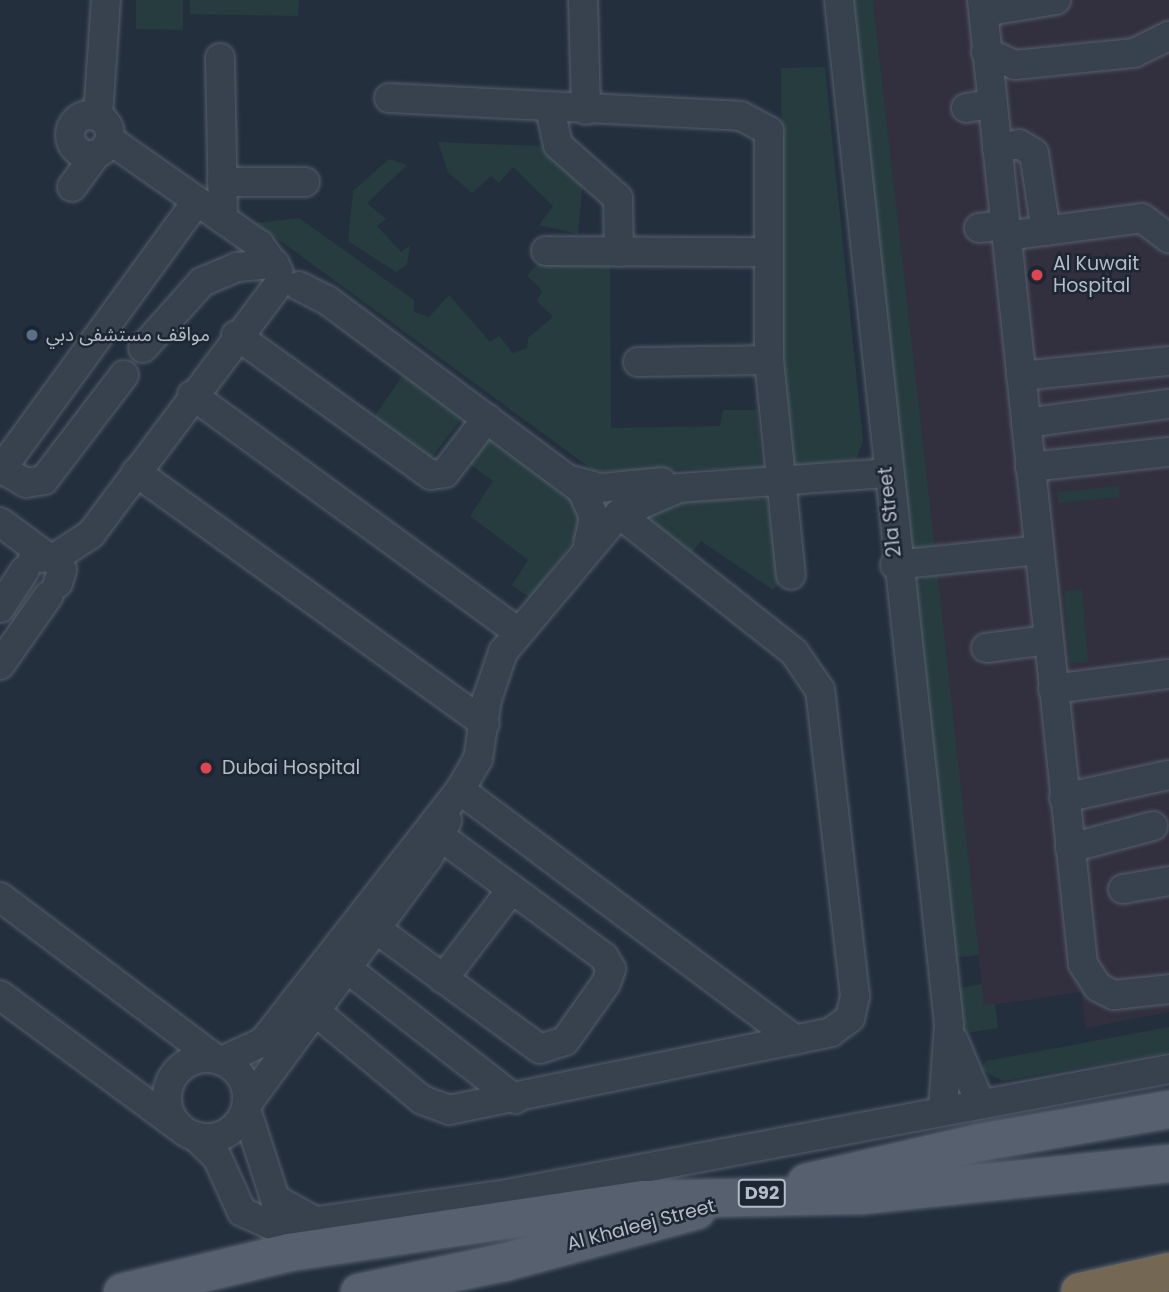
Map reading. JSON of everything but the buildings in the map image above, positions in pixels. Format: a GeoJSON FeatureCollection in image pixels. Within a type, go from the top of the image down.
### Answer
{"type":"FeatureCollection","features":[{"type":"Feature","properties":{"kind":"highway"},"geometry":{"type":"LineString","coordinates":[[1080,1292],[1169,1272]]}},
{"type":"Feature","properties":{"kind":"main road","name":"Al Khaleej Street"},"geometry":{"type":"LineString","coordinates":[[359,1292],[503,1262],[746,1197],[979,1142],[1169,1109]]}},
{"type":"Feature","properties":{"kind":"main road"},"geometry":{"type":"LineString","coordinates":[[122,1292],[336,1244],[642,1199],[859,1195],[1169,1163]]}},
{"type":"Feature","properties":{"kind":"street"},"geometry":{"type":"LineString","coordinates":[[67,182],[93,139],[106,0]]}},
{"type":"Feature","properties":{"kind":"street"},"geometry":{"type":"LineString","coordinates":[[583,0],[586,110]]}},
{"type":"Feature","properties":{"kind":"street","name":"21a Street"},"geometry":{"type":"LineString","coordinates":[[839,0],[895,565],[949,1024],[943,1109]]}},
{"type":"Feature","properties":{"kind":"street"},"geometry":{"type":"LineString","coordinates":[[1056,0],[983,6],[986,52],[982,100],[997,148],[997,230],[1021,376],[1082,955],[1092,980],[1114,995],[1169,989]]}},
{"type":"Feature","properties":{"kind":"street"},"geometry":{"type":"LineString","coordinates":[[986,52],[1015,65],[1134,53],[1169,36]]}},
{"type":"Feature","properties":{"kind":"street"},"geometry":{"type":"LineString","coordinates":[[220,58],[223,219]]}},
{"type":"Feature","properties":{"kind":"street"},"geometry":{"type":"LineString","coordinates":[[982,100],[1015,65]]}},
{"type":"Feature","properties":{"kind":"street"},"geometry":{"type":"LineString","coordinates":[[389,98],[741,116],[762,123],[773,142],[768,252],[769,360],[778,480],[791,575]]}},
{"type":"Feature","properties":{"kind":"street"},"geometry":{"type":"LineString","coordinates":[[550,108],[558,145],[618,198],[619,252]]}},
{"type":"Feature","properties":{"kind":"street"},"geometry":{"type":"LineString","coordinates":[[93,139],[223,219],[282,278],[486,418],[571,480],[600,488],[700,485],[886,473]]}},
{"type":"Feature","properties":{"kind":"street"},"geometry":{"type":"LineString","coordinates":[[997,148],[1019,145],[1034,153],[1045,231]]}},
{"type":"Feature","properties":{"kind":"street"},"geometry":{"type":"LineString","coordinates":[[222,183],[305,182]]}},
{"type":"Feature","properties":{"kind":"street"},"geometry":{"type":"LineString","coordinates":[[124,376],[44,480],[26,483],[1,470],[197,201]]}},
{"type":"Feature","properties":{"kind":"street"},"geometry":{"type":"LineString","coordinates":[[997,230],[1045,231],[1142,218],[1169,238]]}},
{"type":"Feature","properties":{"kind":"street"},"geometry":{"type":"LineString","coordinates":[[546,251],[768,252]]}},
{"type":"Feature","properties":{"kind":"street"},"geometry":{"type":"LineString","coordinates":[[143,348],[202,282],[237,267],[282,278]]}},
{"type":"Feature","properties":{"kind":"street"},"geometry":{"type":"LineString","coordinates":[[0,608],[44,569],[91,534],[236,335],[282,278]]}},
{"type":"Feature","properties":{"kind":"street"},"geometry":{"type":"LineString","coordinates":[[236,335],[431,475],[445,473],[486,418]]}},
{"type":"Feature","properties":{"kind":"street"},"geometry":{"type":"LineString","coordinates":[[638,362],[769,360]]}},
{"type":"Feature","properties":{"kind":"street"},"geometry":{"type":"LineString","coordinates":[[1021,376],[1169,361]]}},
{"type":"Feature","properties":{"kind":"street"},"geometry":{"type":"LineString","coordinates":[[192,395],[518,632]]}},
{"type":"Feature","properties":{"kind":"street"},"geometry":{"type":"LineString","coordinates":[[1026,423],[1169,404]]}},
{"type":"Feature","properties":{"kind":"street"},"geometry":{"type":"LineString","coordinates":[[1030,467],[1169,452]]}},
{"type":"Feature","properties":{"kind":"street"},"geometry":{"type":"LineString","coordinates":[[136,472],[485,724]]}},
{"type":"Feature","properties":{"kind":"street"},"geometry":{"type":"LineString","coordinates":[[571,480],[594,517],[588,545]]}},
{"type":"Feature","properties":{"kind":"street"},"geometry":{"type":"LineString","coordinates":[[187,1131],[232,1130],[338,962],[460,790],[478,759],[493,675],[518,632],[588,545],[619,514],[659,492],[700,485]]}},
{"type":"Feature","properties":{"kind":"street"},"geometry":{"type":"LineString","coordinates":[[304,1014],[354,1046],[435,1107],[515,1099],[795,1040],[842,1027],[854,1008],[820,690],[794,652],[619,514]]}},
{"type":"Feature","properties":{"kind":"street"},"geometry":{"type":"LineString","coordinates":[[0,522],[44,569]]}},
{"type":"Feature","properties":{"kind":"street"},"geometry":{"type":"LineString","coordinates":[[895,565],[1039,550]]}},
{"type":"Feature","properties":{"kind":"street"},"geometry":{"type":"LineString","coordinates":[[0,665],[24,631],[44,569]]}},
{"type":"Feature","properties":{"kind":"street"},"geometry":{"type":"LineString","coordinates":[[0,615],[24,631]]}},
{"type":"Feature","properties":{"kind":"street"},"geometry":{"type":"LineString","coordinates":[[986,648],[1048,640]]}},
{"type":"Feature","properties":{"kind":"street"},"geometry":{"type":"LineString","coordinates":[[1053,689],[1169,674]]}},
{"type":"Feature","properties":{"kind":"street"},"geometry":{"type":"LineString","coordinates":[[1064,798],[1169,775]]}},
{"type":"Feature","properties":{"kind":"street"},"geometry":{"type":"LineString","coordinates":[[460,790],[795,1040]]}},
{"type":"Feature","properties":{"kind":"street"},"geometry":{"type":"LineString","coordinates":[[338,962],[376,929],[440,836],[460,790]]}},
{"type":"Feature","properties":{"kind":"street"},"geometry":{"type":"LineString","coordinates":[[1070,848],[1164,823]]}},
{"type":"Feature","properties":{"kind":"street"},"geometry":{"type":"LineString","coordinates":[[376,929],[540,1049],[565,1041],[610,977],[609,962],[440,836]]}},
{"type":"Feature","properties":{"kind":"street"},"geometry":{"type":"LineString","coordinates":[[1124,890],[1169,881]]}},
{"type":"Feature","properties":{"kind":"street"},"geometry":{"type":"LineString","coordinates":[[443,979],[512,889]]}},
{"type":"Feature","properties":{"kind":"street"},"geometry":{"type":"LineString","coordinates":[[0,897],[242,1079],[247,1107],[275,1199],[313,1220]]}},
{"type":"Feature","properties":{"kind":"street"},"geometry":{"type":"LineString","coordinates":[[338,962],[515,1099]]}},
{"type":"Feature","properties":{"kind":"street"},"geometry":{"type":"LineString","coordinates":[[0,995],[187,1131],[217,1157],[251,1221],[276,1227],[507,1194],[943,1109],[1169,1069]]}},
{"type":"Feature","properties":{"kind":"street"},"geometry":{"type":"LineString","coordinates":[[187,1131],[168,1107],[172,1079],[193,1060],[219,1060],[264,1042],[304,1014]]}},
{"type":"Feature","properties":{"kind":"street","name":"21a Street"},"geometry":{"type":"LineString","coordinates":[[949,1024],[980,1103]]}},
{"type":"Feature","properties":{"kind":"shaded area","name":"Al Kuwait Hospital"},"geometry":{"type":"Polygon","coordinates":[[[873,0],[1169,0],[1169,1012],[1086,1028],[1081,992],[984,1006],[873,0]]]}},
{"type":"Feature","properties":{"kind":"green space"},"geometry":{"type":"Polygon","coordinates":[[[136,0],[183,0],[183,30],[136,29],[136,0]]]}},
{"type":"Feature","properties":{"kind":"green space"},"geometry":{"type":"Polygon","coordinates":[[[190,0],[299,0],[298,16],[190,14],[190,0]]]}},
{"type":"Feature","properties":{"kind":"green space"},"geometry":{"type":"Polygon","coordinates":[[[843,0],[873,0],[935,551],[911,552],[843,0]]]}},
{"type":"Feature","properties":{"kind":"green space"},"geometry":{"type":"Polygon","coordinates":[[[825,67],[863,441],[856,460],[794,466],[784,459],[781,68],[825,67]]]}},
{"type":"Feature","properties":{"kind":"green space"},"geometry":{"type":"Polygon","coordinates":[[[438,142],[586,148],[578,234],[539,225],[553,206],[513,167],[499,183],[491,176],[472,193],[448,172],[438,142]]]}},
{"type":"Feature","properties":{"kind":"green space"},"geometry":{"type":"Polygon","coordinates":[[[389,159],[407,165],[367,203],[386,219],[377,226],[401,252],[410,245],[407,265],[396,272],[348,241],[353,191],[389,159]]]}},
{"type":"Feature","properties":{"kind":"green space"},"geometry":{"type":"Polygon","coordinates":[[[299,218],[414,300],[414,312],[429,317],[449,295],[490,342],[499,336],[513,353],[527,348],[528,338],[553,317],[537,301],[542,291],[527,275],[541,261],[610,255],[611,428],[720,426],[723,410],[757,410],[762,468],[594,471],[256,223],[299,218]]]}},
{"type":"Feature","properties":{"kind":"green space"},"geometry":{"type":"Polygon","coordinates":[[[406,371],[462,418],[428,462],[371,421],[406,371]]]}},
{"type":"Feature","properties":{"kind":"green space"},"geometry":{"type":"Polygon","coordinates":[[[488,435],[584,500],[585,526],[530,598],[512,585],[528,560],[470,516],[493,481],[464,460],[488,435]]]}},
{"type":"Feature","properties":{"kind":"green space"},"geometry":{"type":"Polygon","coordinates":[[[1119,486],[1120,497],[1058,503],[1057,492],[1119,486]]]}},
{"type":"Feature","properties":{"kind":"green space"},"geometry":{"type":"Polygon","coordinates":[[[668,495],[767,499],[780,583],[773,590],[701,541],[692,552],[650,521],[645,512],[668,495]]]}},
{"type":"Feature","properties":{"kind":"green space"},"geometry":{"type":"Polygon","coordinates":[[[937,569],[979,955],[961,957],[953,955],[913,586],[937,569]]]}},
{"type":"Feature","properties":{"kind":"green space"},"geometry":{"type":"Polygon","coordinates":[[[1082,589],[1088,662],[1070,664],[1064,591],[1082,589]]]}},
{"type":"Feature","properties":{"kind":"green space"},"geometry":{"type":"Polygon","coordinates":[[[982,984],[984,1005],[995,1004],[998,1028],[960,1034],[953,989],[982,984]]]}},
{"type":"Feature","properties":{"kind":"green space"},"geometry":{"type":"Polygon","coordinates":[[[1169,1027],[1169,1052],[1004,1081],[980,1070],[986,1061],[1169,1027]]]}},
{"type":"Feature","properties":{"kind":"place","name":"Al Kuwait Hospital"},"geometry":{"type":"Point","coordinates":[1037,275]}},
{"type":"Feature","properties":{"kind":"place","name":"مواقف مستشفى دبي"},"geometry":{"type":"Point","coordinates":[32,335]}},
{"type":"Feature","properties":{"kind":"place","name":"Dubai Hospital"},"geometry":{"type":"Point","coordinates":[206,768]}}]}
